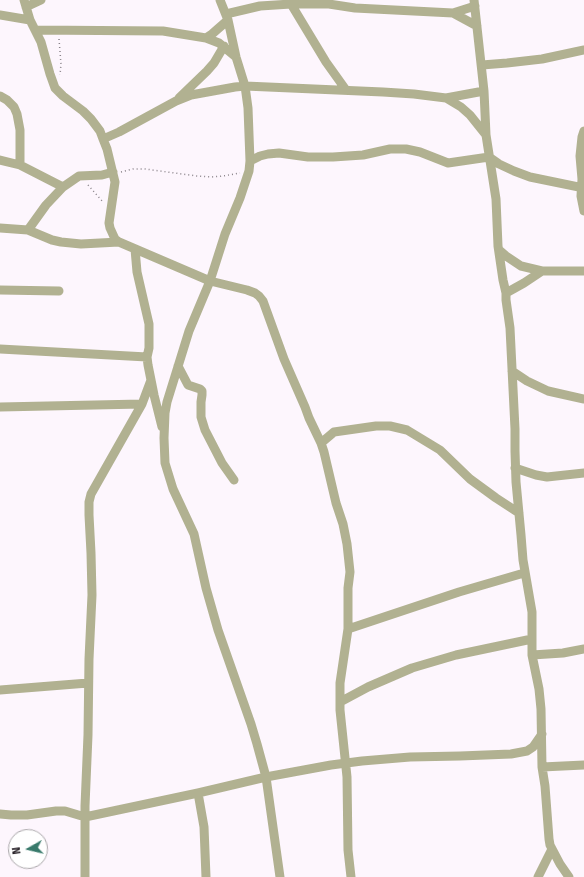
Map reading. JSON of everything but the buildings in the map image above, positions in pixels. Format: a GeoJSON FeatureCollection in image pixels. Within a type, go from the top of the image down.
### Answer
{"type":"FeatureCollection","features":[{"type":"Feature","properties":{"kind":"street"},"geometry":{"type":"LineString","coordinates":[[41,0],[25,4],[30,20],[41,42],[55,88],[87,115],[100,131],[103,139],[115,182],[109,223],[115,239],[134,249],[210,281],[247,290],[259,296],[263,301],[284,359],[308,418],[321,443],[336,503],[343,524],[349,557],[350,572],[348,588],[348,629],[340,676],[340,702],[348,786],[348,850],[351,877]]}},
{"type":"Feature","properties":{"kind":"street"},"geometry":{"type":"LineString","coordinates":[[220,0],[227,17],[236,57],[245,86],[248,108],[249,171],[240,198],[225,234],[210,281],[189,331],[167,402],[164,438],[165,463],[173,488],[194,534],[211,608],[258,744],[266,777],[280,877]]}},
{"type":"Feature","properties":{"kind":"street"},"geometry":{"type":"LineString","coordinates":[[289,2],[326,62],[346,90]]}},
{"type":"Feature","properties":{"kind":"street"},"geometry":{"type":"LineString","coordinates":[[206,38],[212,34],[227,17],[260,6],[289,2],[329,4],[355,8],[453,13],[477,26]]}},
{"type":"Feature","properties":{"kind":"street"},"geometry":{"type":"LineString","coordinates":[[453,13],[475,3],[482,65],[486,135],[496,199],[498,246],[510,328],[515,429],[515,468],[524,573],[532,612],[532,655],[540,699],[542,767],[549,839],[552,849],[568,877]]}},
{"type":"Feature","properties":{"kind":"street"},"geometry":{"type":"LineString","coordinates":[[0,15],[30,20]]}},
{"type":"Feature","properties":{"kind":"street"},"geometry":{"type":"LineString","coordinates":[[35,30],[163,31],[206,38],[224,46],[236,57]]}},
{"type":"Feature","properties":{"kind":"street"},"geometry":{"type":"LineString","coordinates":[[176,100],[207,71],[214,63],[224,46]]}},
{"type":"Feature","properties":{"kind":"street"},"geometry":{"type":"LineString","coordinates":[[482,65],[542,59],[584,50]]}},
{"type":"Feature","properties":{"kind":"street"},"geometry":{"type":"LineString","coordinates":[[103,139],[119,132],[176,100],[191,94],[245,86],[414,94],[446,98],[484,92]]}},
{"type":"Feature","properties":{"kind":"street"},"geometry":{"type":"LineString","coordinates":[[0,96],[14,107],[17,114],[20,130],[20,165]]}},
{"type":"Feature","properties":{"kind":"street"},"geometry":{"type":"LineString","coordinates":[[446,98],[461,107],[470,115],[486,135]]}},
{"type":"Feature","properties":{"kind":"street"},"geometry":{"type":"LineString","coordinates":[[584,131],[581,145],[583,188],[582,202],[584,211]]}},
{"type":"Feature","properties":{"kind":"street"},"geometry":{"type":"LineString","coordinates":[[250,162],[260,156],[268,154],[333,157],[363,155],[399,149],[420,152],[448,163],[489,157],[499,164],[530,177],[583,188]]}},
{"type":"Feature","properties":{"kind":"street"},"geometry":{"type":"LineString","coordinates":[[0,160],[20,165],[62,187]]}},
{"type":"Feature","properties":{"kind":"street"},"geometry":{"type":"LineString","coordinates":[[28,230],[46,204],[62,187],[80,176],[113,172]]}},
{"type":"Feature","properties":{"kind":"street"},"geometry":{"type":"LineString","coordinates":[[0,228],[28,230],[61,242],[98,244],[119,242]]}},
{"type":"Feature","properties":{"kind":"street"},"geometry":{"type":"LineString","coordinates":[[134,249],[137,272],[149,324],[148,357],[151,380],[164,438]]}},
{"type":"Feature","properties":{"kind":"street"},"geometry":{"type":"LineString","coordinates":[[499,250],[521,266],[542,271],[584,271]]}},
{"type":"Feature","properties":{"kind":"street"},"geometry":{"type":"LineString","coordinates":[[506,293],[542,271]]}},
{"type":"Feature","properties":{"kind":"street"},"geometry":{"type":"LineString","coordinates":[[0,290],[59,291]]}},
{"type":"Feature","properties":{"kind":"street"},"geometry":{"type":"LineString","coordinates":[[0,349],[148,357]]}},
{"type":"Feature","properties":{"kind":"street"},"geometry":{"type":"LineString","coordinates":[[178,366],[188,385],[202,391],[201,417],[205,430],[222,463],[234,480]]}},
{"type":"Feature","properties":{"kind":"street"},"geometry":{"type":"LineString","coordinates":[[512,371],[527,381],[548,391],[584,398]]}},
{"type":"Feature","properties":{"kind":"street"},"geometry":{"type":"LineString","coordinates":[[85,877],[88,683],[92,595],[88,515],[89,502],[91,494],[142,404],[151,380]]}},
{"type":"Feature","properties":{"kind":"street"},"geometry":{"type":"LineString","coordinates":[[0,407],[142,404]]}},
{"type":"Feature","properties":{"kind":"street"},"geometry":{"type":"LineString","coordinates":[[321,443],[334,432],[376,426],[390,426],[407,430],[440,450],[470,479],[519,513]]}},
{"type":"Feature","properties":{"kind":"street"},"geometry":{"type":"LineString","coordinates":[[515,468],[536,475],[548,477],[584,473]]}},
{"type":"Feature","properties":{"kind":"street"},"geometry":{"type":"LineString","coordinates":[[348,629],[459,592],[524,573]]}},
{"type":"Feature","properties":{"kind":"street"},"geometry":{"type":"LineString","coordinates":[[340,702],[363,689],[412,668],[456,655],[532,639]]}},
{"type":"Feature","properties":{"kind":"street"},"geometry":{"type":"LineString","coordinates":[[532,655],[563,653],[584,649]]}},
{"type":"Feature","properties":{"kind":"street"},"geometry":{"type":"LineString","coordinates":[[0,690],[88,683]]}},
{"type":"Feature","properties":{"kind":"street"},"geometry":{"type":"LineString","coordinates":[[0,814],[27,815],[65,811],[85,817],[266,777],[331,765],[410,757],[511,754],[527,751],[533,747],[542,734]]}},
{"type":"Feature","properties":{"kind":"street"},"geometry":{"type":"LineString","coordinates":[[542,767],[584,765]]}},
{"type":"Feature","properties":{"kind":"street"},"geometry":{"type":"LineString","coordinates":[[198,793],[204,827],[206,877]]}},
{"type":"Feature","properties":{"kind":"street"},"geometry":{"type":"LineString","coordinates":[[538,877],[552,849]]}},
{"type":"Feature","properties":{"kind":"path"},"geometry":{"type":"LineString","coordinates":[[58,30],[61,64],[60,74]]}},
{"type":"Feature","properties":{"kind":"path"},"geometry":{"type":"LineString","coordinates":[[113,172],[145,169],[211,177],[249,171]]}},
{"type":"Feature","properties":{"kind":"path"},"geometry":{"type":"LineString","coordinates":[[80,176],[111,211]]}}]}
